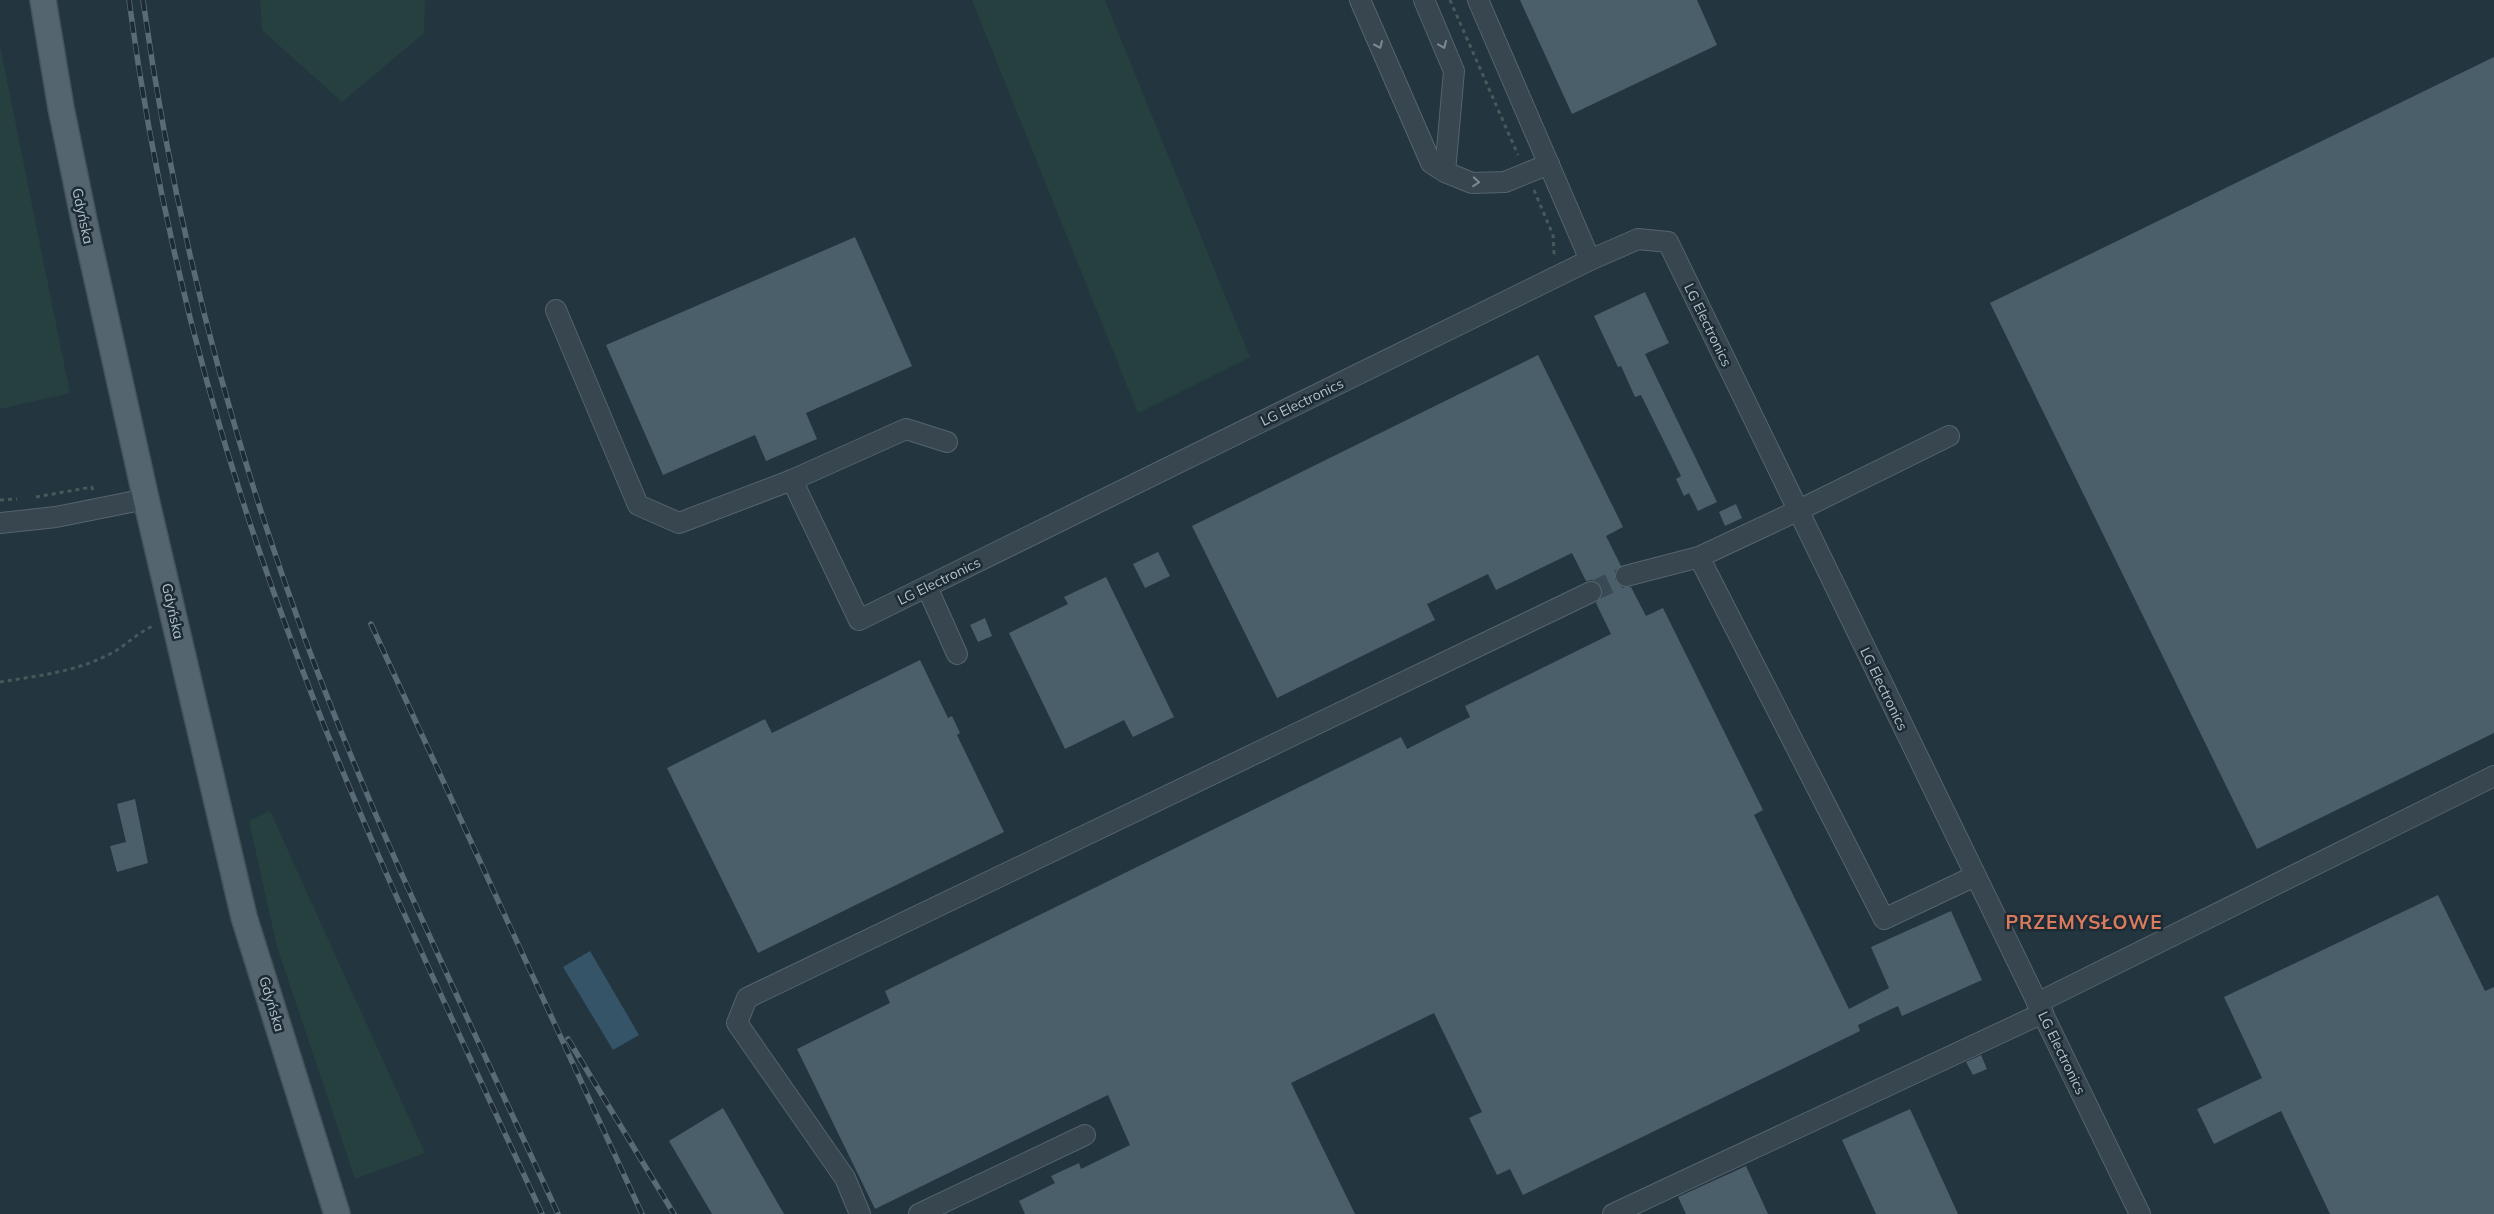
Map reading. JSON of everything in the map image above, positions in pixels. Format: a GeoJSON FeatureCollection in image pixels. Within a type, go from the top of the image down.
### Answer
{"type":"FeatureCollection","features":[{"type":"Feature","properties":{"kind":"main road","name":"Gdyńska"},"geometry":{"type":"LineString","coordinates":[[43,0],[69,151],[146,499],[244,916],[337,1214]]}},
{"type":"Feature","properties":{"kind":"street"},"geometry":{"type":"LineString","coordinates":[[1360,0],[1431,163],[1445,172],[1472,183],[1505,182],[1549,164]]}},
{"type":"Feature","properties":{"kind":"street"},"geometry":{"type":"LineString","coordinates":[[1424,0],[1454,71],[1445,172]]}},
{"type":"Feature","properties":{"kind":"street"},"geometry":{"type":"LineString","coordinates":[[1478,0],[1590,260]]}},
{"type":"Feature","properties":{"kind":"street","name":"LG Electronics"},"geometry":{"type":"LineString","coordinates":[[792,480],[859,620],[1590,260],[1638,239],[1668,242],[2140,1214]]}},
{"type":"Feature","properties":{"kind":"street"},"geometry":{"type":"LineString","coordinates":[[556,310],[638,505],[679,523],[792,480],[906,429],[947,442]]}},
{"type":"Feature","properties":{"kind":"street"},"geometry":{"type":"LineString","coordinates":[[1626,576],[1699,557],[1949,436]]}},
{"type":"Feature","properties":{"kind":"street"},"geometry":{"type":"LineString","coordinates":[[0,522],[56,517],[146,499]]}},
{"type":"Feature","properties":{"kind":"street"},"geometry":{"type":"LineString","coordinates":[[1699,557],[1884,918],[1976,876]]}},
{"type":"Feature","properties":{"kind":"street"},"geometry":{"type":"LineString","coordinates":[[927,587],[957,654]]}},
{"type":"Feature","properties":{"kind":"street"},"geometry":{"type":"LineString","coordinates":[[860,1214],[844,1178],[737,1023],[747,998],[1591,592]]}},
{"type":"Feature","properties":{"kind":"street"},"geometry":{"type":"LineString","coordinates":[[1613,1214],[2040,1008],[2494,776]]}},
{"type":"Feature","properties":{"kind":"street"},"geometry":{"type":"LineString","coordinates":[[919,1214],[1085,1135]]}},
{"type":"Feature","properties":{"kind":"path"},"geometry":{"type":"LineString","coordinates":[[1450,0],[1553,235],[1554,254],[1550,259]]}},
{"type":"Feature","properties":{"kind":"path"},"geometry":{"type":"LineString","coordinates":[[0,682],[62,671],[109,655],[138,632],[175,617]]}},
{"type":"Feature","properties":{"kind":"green space"},"geometry":{"type":"Polygon","coordinates":[[[260,0],[425,0],[424,33],[342,102],[262,30],[260,0]]]}},
{"type":"Feature","properties":{"kind":"green space"},"geometry":{"type":"Polygon","coordinates":[[[972,0],[1105,0],[1250,357],[1138,413],[972,0]]]}},
{"type":"Feature","properties":{"kind":"green space"},"geometry":{"type":"Polygon","coordinates":[[[0,46],[70,393],[0,409],[0,46]]]}},
{"type":"Feature","properties":{"kind":"green space"},"geometry":{"type":"Polygon","coordinates":[[[270,811],[425,1153],[355,1179],[277,947],[249,821],[270,811]]]}},
{"type":"Feature","properties":{"kind":"water"},"geometry":{"type":"Polygon","coordinates":[[[590,951],[639,1035],[613,1050],[563,967],[590,951]]]}},
{"type":"Feature","properties":{"kind":"building"},"geometry":{"type":"Polygon","coordinates":[[[1520,0],[1697,0],[1717,45],[1572,114],[1520,0]]]}},
{"type":"Feature","properties":{"kind":"building"},"geometry":{"type":"Polygon","coordinates":[[[2494,57],[2494,733],[2257,849],[1990,303],[2494,57]]]}},
{"type":"Feature","properties":{"kind":"building"},"geometry":{"type":"Polygon","coordinates":[[[855,237],[912,366],[806,413],[817,439],[766,461],[755,435],[663,475],[606,345],[855,237]]]}},
{"type":"Feature","properties":{"kind":"building"},"geometry":{"type":"Polygon","coordinates":[[[1645,292],[1669,343],[1645,354],[1717,502],[1698,511],[1689,493],[1684,496],[1676,479],[1681,476],[1641,395],[1635,397],[1621,366],[1618,367],[1594,316],[1645,292]]]}},
{"type":"Feature","properties":{"kind":"building"},"geometry":{"type":"Polygon","coordinates":[[[1538,355],[1623,527],[1606,536],[1621,566],[1615,572],[1615,579],[1622,587],[1631,587],[1646,616],[1663,608],[1763,810],[1754,815],[1849,1009],[1889,988],[1871,947],[1951,911],[1982,980],[1902,1016],[1898,1006],[1858,1025],[1860,1031],[1523,1195],[1510,1169],[1497,1175],[1469,1118],[1482,1112],[1434,1013],[1291,1083],[1355,1214],[1025,1214],[1019,1201],[1055,1183],[1051,1176],[1079,1163],[1081,1169],[1130,1145],[1108,1095],[875,1209],[797,1049],[890,1003],[885,991],[1401,737],[1407,749],[1470,717],[1465,706],[1611,634],[1596,603],[1603,593],[1601,586],[1592,580],[1586,581],[1572,553],[1496,590],[1488,574],[1427,604],[1435,620],[1277,698],[1192,526],[1538,355]]]}},
{"type":"Feature","properties":{"kind":"building"},"geometry":{"type":"Polygon","coordinates":[[[1736,504],[1742,518],[1725,526],[1719,512],[1736,504]]]}},
{"type":"Feature","properties":{"kind":"building"},"geometry":{"type":"Polygon","coordinates":[[[1158,552],[1170,576],[1145,588],[1133,564],[1158,552]]]}},
{"type":"Feature","properties":{"kind":"building"},"geometry":{"type":"Polygon","coordinates":[[[1106,577],[1174,717],[1133,737],[1124,720],[1065,749],[1009,633],[1068,604],[1064,597],[1106,577]]]}},
{"type":"Feature","properties":{"kind":"building"},"geometry":{"type":"Polygon","coordinates":[[[985,618],[992,636],[978,642],[970,625],[985,618]]]}},
{"type":"Feature","properties":{"kind":"building"},"geometry":{"type":"Polygon","coordinates":[[[920,660],[948,718],[952,716],[960,733],[957,735],[1004,832],[758,953],[667,768],[765,719],[772,733],[920,660]]]}},
{"type":"Feature","properties":{"kind":"building"},"geometry":{"type":"Polygon","coordinates":[[[135,799],[148,863],[117,872],[110,846],[126,842],[117,804],[135,799]]]}},
{"type":"Feature","properties":{"kind":"building"},"geometry":{"type":"Polygon","coordinates":[[[2438,895],[2485,991],[2494,987],[2494,1214],[2330,1214],[2281,1111],[2214,1144],[2197,1109],[2262,1078],[2224,997],[2438,895]]]}},
{"type":"Feature","properties":{"kind":"building"},"geometry":{"type":"Polygon","coordinates":[[[1981,1055],[1987,1069],[1973,1075],[1966,1062],[1981,1055]]]}},
{"type":"Feature","properties":{"kind":"building"},"geometry":{"type":"Polygon","coordinates":[[[723,1108],[784,1214],[712,1214],[669,1141],[723,1108]]]}},
{"type":"Feature","properties":{"kind":"building"},"geometry":{"type":"Polygon","coordinates":[[[1910,1109],[1958,1214],[1876,1214],[1842,1140],[1910,1109]]]}},
{"type":"Feature","properties":{"kind":"building"},"geometry":{"type":"Polygon","coordinates":[[[1746,1166],[1768,1214],[1686,1214],[1678,1197],[1746,1166]]]}},
{"type":"Feature","properties":{"kind":"tunnel"},"geometry":{"type":"LineString","coordinates":[[1591,592],[1626,576]]}},
{"type":"Feature","properties":{"kind":"railway"},"geometry":{"type":"LineString","coordinates":[[129,0],[141,82],[173,246],[214,408],[265,567],[293,645],[350,789],[444,1002],[542,1214]]}},
{"type":"Feature","properties":{"kind":"railway"},"geometry":{"type":"LineString","coordinates":[[143,0],[155,82],[187,243],[228,403],[277,561],[333,712],[363,785],[426,929],[558,1214]]}},
{"type":"Feature","properties":{"kind":"railway"},"geometry":{"type":"LineString","coordinates":[[371,624],[642,1214]]}},
{"type":"Feature","properties":{"kind":"railway"},"geometry":{"type":"LineString","coordinates":[[568,1039],[674,1214]]}},
{"type":"Feature","properties":{"kind":"district","name":"PRZEMYSŁOWE"},"geometry":{"type":"Point","coordinates":[2084,922]}}]}
